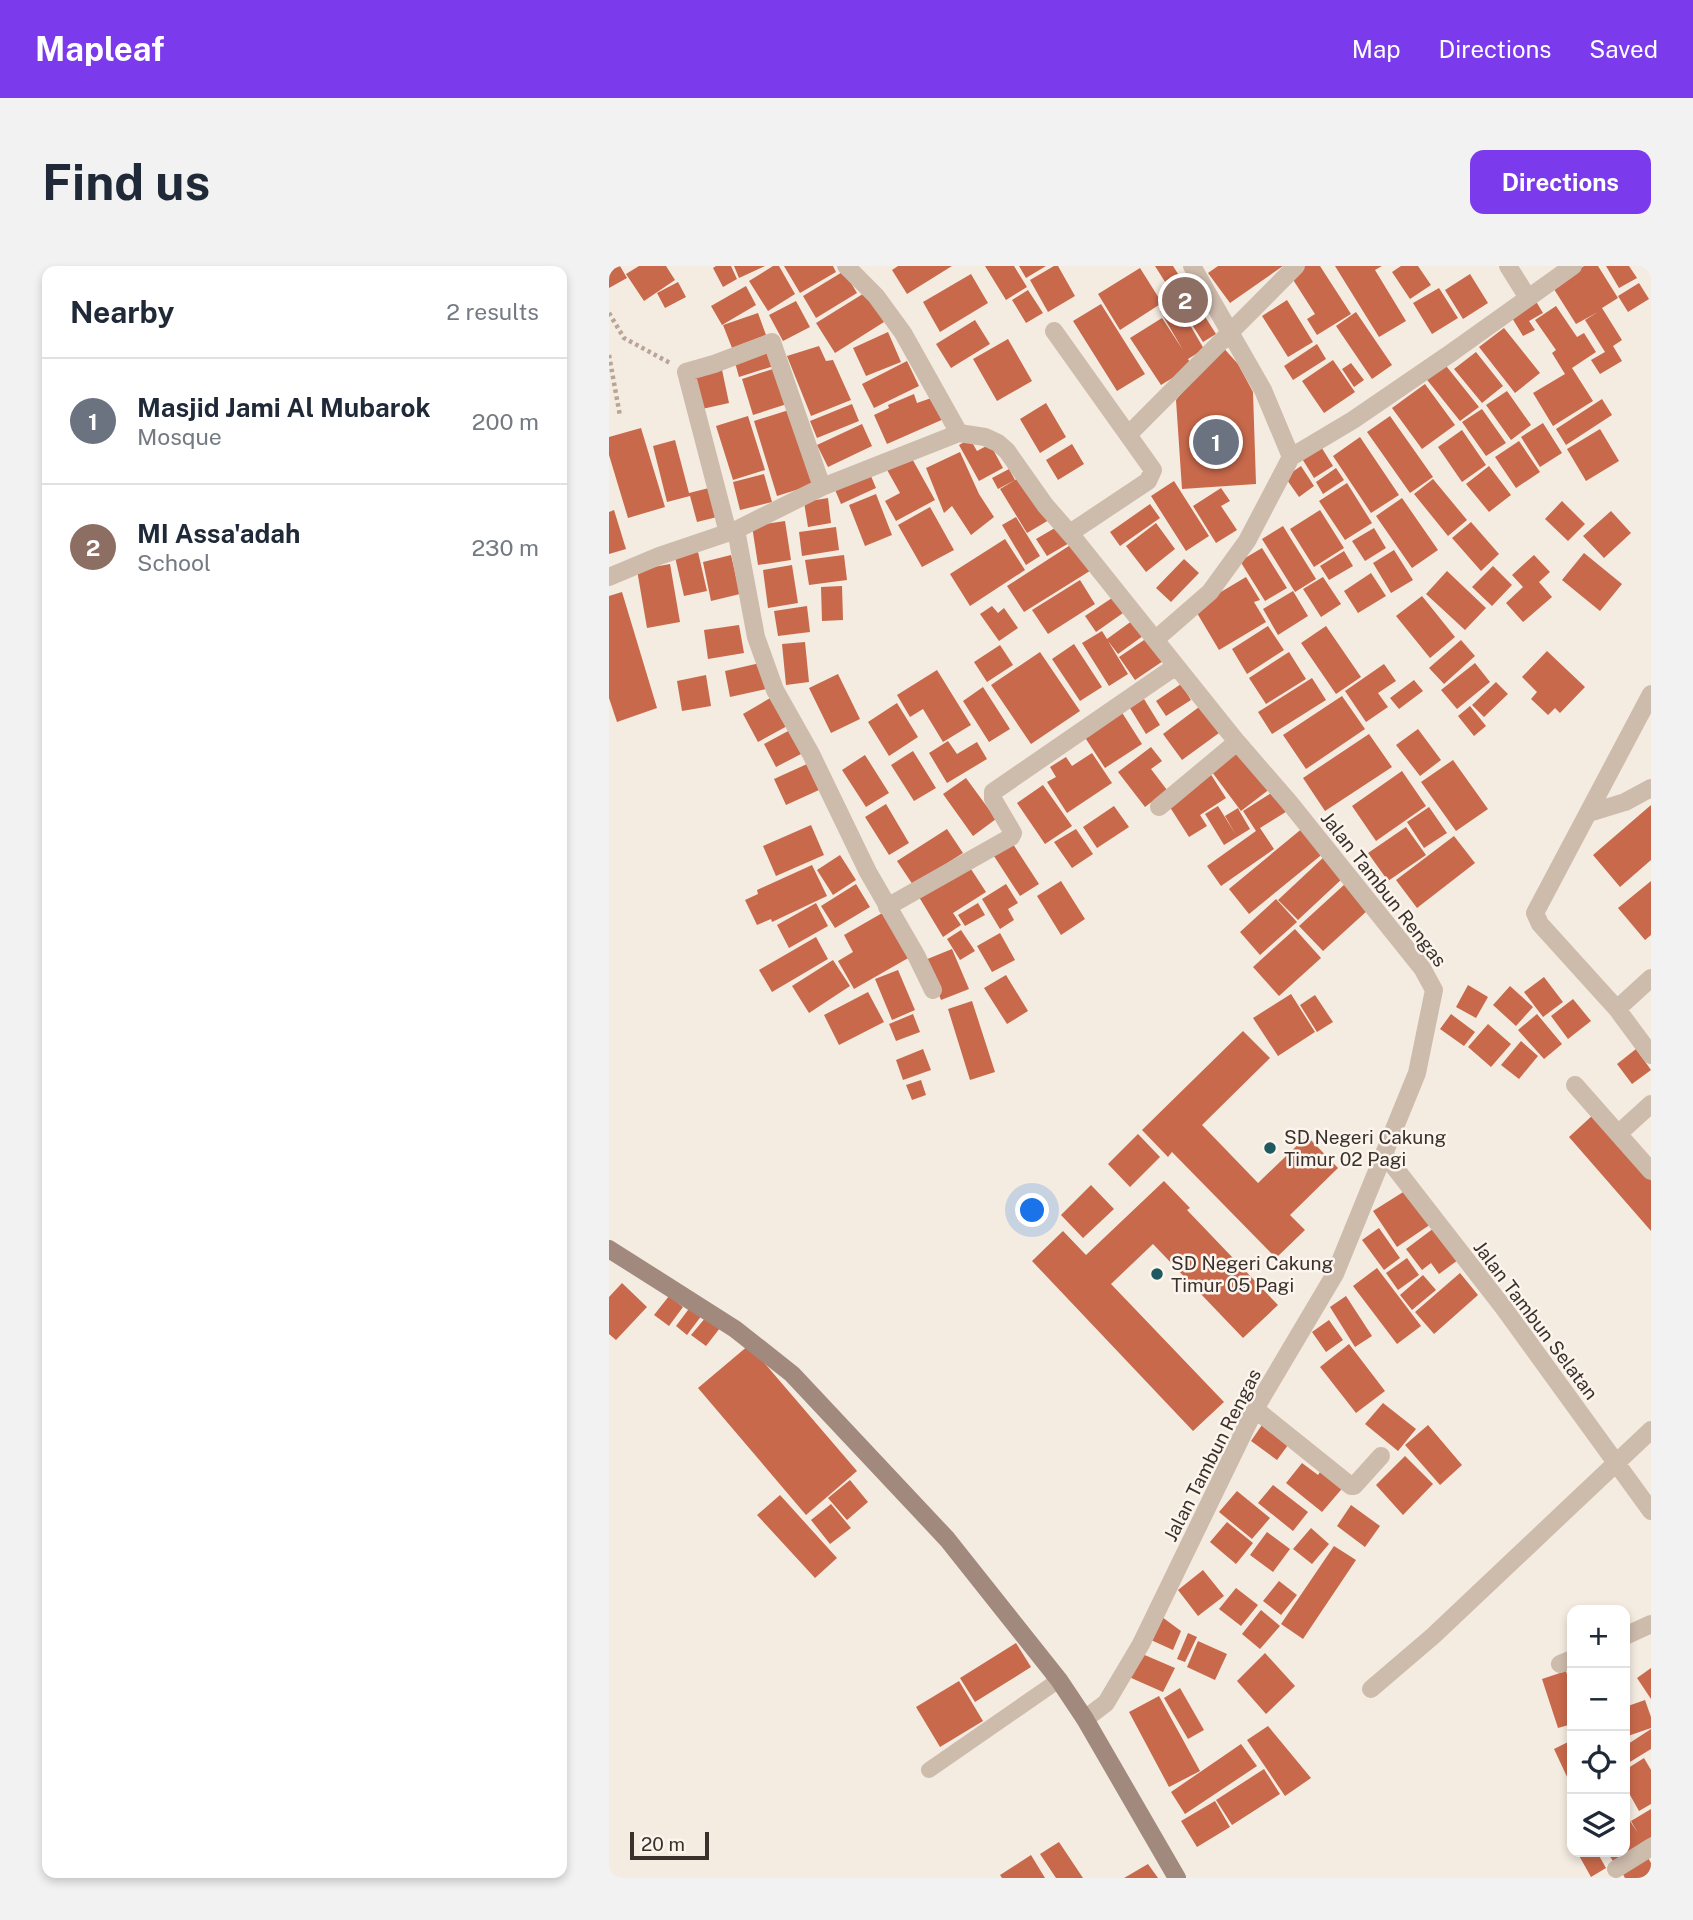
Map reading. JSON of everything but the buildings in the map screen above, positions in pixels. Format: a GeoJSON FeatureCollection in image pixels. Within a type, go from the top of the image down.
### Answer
{"type":"FeatureCollection","features":[{"type":"Feature","properties":{"kind":"street"},"geometry":{"type":"LineString","coordinates":[[609,577],[659,556],[732,532],[822,487],[959,433],[903,333],[876,296],[846,266]]}},
{"type":"Feature","properties":{"kind":"street"},"geometry":{"type":"LineString","coordinates":[[1192,266],[1263,390],[1291,457]]}},
{"type":"Feature","properties":{"kind":"street"},"geometry":{"type":"LineString","coordinates":[[1128,435],[1296,266]]}},
{"type":"Feature","properties":{"kind":"street"},"geometry":{"type":"LineString","coordinates":[[1509,266],[1528,298]]}},
{"type":"Feature","properties":{"kind":"street"},"geometry":{"type":"LineString","coordinates":[[1156,639],[1210,592],[1248,541],[1291,457],[1353,420],[1451,354],[1573,266]]}},
{"type":"Feature","properties":{"kind":"street"},"geometry":{"type":"LineString","coordinates":[[1054,331],[1153,470],[1148,481],[1070,533]]}},
{"type":"Feature","properties":{"kind":"street"},"geometry":{"type":"LineString","coordinates":[[822,487],[772,342],[686,372],[732,532],[757,637],[775,690],[933,990]]}},
{"type":"Feature","properties":{"kind":"street","name":"Jalan Tambun Rengas"},"geometry":{"type":"LineString","coordinates":[[959,433],[985,437],[1007,451],[1045,505],[1422,968],[1434,990],[1417,1073],[1335,1273],[1255,1409],[1141,1644],[1095,1712]]}},
{"type":"Feature","properties":{"kind":"street"},"geometry":{"type":"LineString","coordinates":[[887,907],[1011,837],[1013,833],[993,799],[993,792],[1176,666]]}},
{"type":"Feature","properties":{"kind":"street"},"geometry":{"type":"LineString","coordinates":[[1651,694],[1535,913],[1540,924],[1617,1009],[1651,1055]]}},
{"type":"Feature","properties":{"kind":"street"},"geometry":{"type":"LineString","coordinates":[[1159,807],[1237,742]]}},
{"type":"Feature","properties":{"kind":"street"},"geometry":{"type":"LineString","coordinates":[[1588,813],[1625,802],[1651,788]]}},
{"type":"Feature","properties":{"kind":"street"},"geometry":{"type":"LineString","coordinates":[[1617,1009],[1651,978]]}},
{"type":"Feature","properties":{"kind":"street"},"geometry":{"type":"LineString","coordinates":[[1575,1085],[1651,1171]]}},
{"type":"Feature","properties":{"kind":"street"},"geometry":{"type":"LineString","coordinates":[[1618,1134],[1651,1104]]}},
{"type":"Feature","properties":{"kind":"street","name":"Jalan Tambun Selatan"},"geometry":{"type":"LineString","coordinates":[[1385,1155],[1503,1307],[1651,1511]]}},
{"type":"Feature","properties":{"kind":"street"},"geometry":{"type":"LineString","coordinates":[[609,1249],[735,1329],[792,1374],[947,1538],[1059,1680],[1095,1712],[1177,1878]]}},
{"type":"Feature","properties":{"kind":"street"},"geometry":{"type":"LineString","coordinates":[[1255,1409],[1351,1486],[1354,1486],[1381,1456]]}},
{"type":"Feature","properties":{"kind":"street"},"geometry":{"type":"LineString","coordinates":[[1371,1689],[1433,1636],[1651,1430]]}},
{"type":"Feature","properties":{"kind":"street"},"geometry":{"type":"LineString","coordinates":[[1630,1634],[1651,1624]]}},
{"type":"Feature","properties":{"kind":"street"},"geometry":{"type":"LineString","coordinates":[[1616,1869],[1651,1847]]}},
{"type":"Feature","properties":{"kind":"lane"},"geometry":{"type":"LineString","coordinates":[[929,1770],[1059,1680]]}},
{"type":"Feature","properties":{"kind":"path"},"geometry":{"type":"LineString","coordinates":[[609,313],[624,338],[686,372]]}},
{"type":"Feature","properties":{"kind":"path"},"geometry":{"type":"LineString","coordinates":[[609,355],[620,416]]}},
{"type":"Feature","properties":{"kind":"place","name":"MI Assa'adah"},"geometry":{"type":"Point","coordinates":[1185,300]}},
{"type":"Feature","properties":{"kind":"place","name":"Masjid Jami Al Mubarok"},"geometry":{"type":"Point","coordinates":[1216,442]}},
{"type":"Feature","properties":{"kind":"place","name":"SD Negeri Cakung Timur 02 Pagi"},"geometry":{"type":"Point","coordinates":[1270,1148]}},
{"type":"Feature","properties":{"kind":"place","name":"SD Negeri Cakung Timur 05 Pagi"},"geometry":{"type":"Point","coordinates":[1157,1274]}}]}
